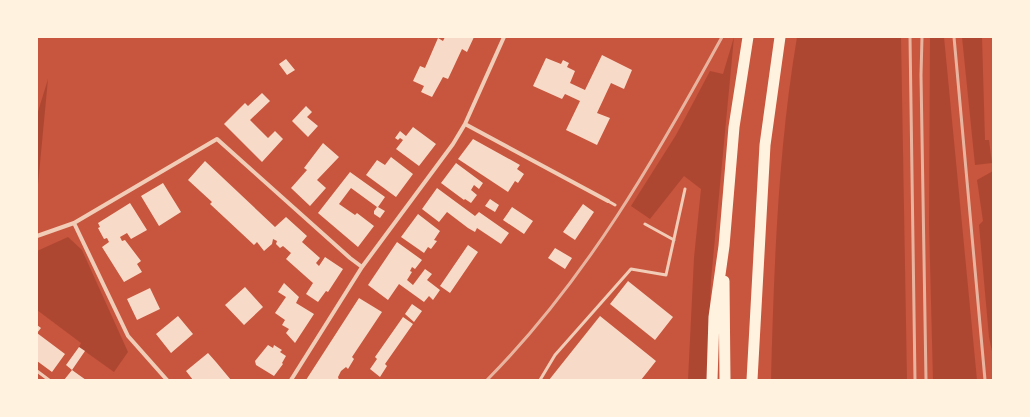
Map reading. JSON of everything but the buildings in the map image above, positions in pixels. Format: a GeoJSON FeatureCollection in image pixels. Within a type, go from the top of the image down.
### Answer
{"type":"FeatureCollection","features":[{"type":"Feature","properties":{"kind":"highway"},"geometry":{"type":"LineString","coordinates":[[712,380],[714,316],[724,246],[734,127],[748,37]]}},
{"type":"Feature","properties":{"kind":"highway"},"geometry":{"type":"LineString","coordinates":[[752,380],[765,144],[780,37]]}},
{"type":"Feature","properties":{"kind":"highway"},"geometry":{"type":"LineString","coordinates":[[724,246],[726,380]]}},
{"type":"Feature","properties":{"kind":"street"},"geometry":{"type":"LineString","coordinates":[[291,380],[362,267],[453,144],[465,124],[504,37]]}},
{"type":"Feature","properties":{"kind":"street"},"geometry":{"type":"LineString","coordinates":[[465,124],[608,201]]}},
{"type":"Feature","properties":{"kind":"street"},"geometry":{"type":"LineString","coordinates":[[37,236],[74,223],[217,139],[362,267]]}},
{"type":"Feature","properties":{"kind":"street"},"geometry":{"type":"LineString","coordinates":[[74,223],[128,336],[167,380]]}},
{"type":"Feature","properties":{"kind":"lane"},"geometry":{"type":"LineString","coordinates":[[540,380],[555,355],[631,269],[666,275],[685,189]]}},
{"type":"Feature","properties":{"kind":"lane"},"geometry":{"type":"LineString","coordinates":[[608,201],[615,205]]}},
{"type":"Feature","properties":{"kind":"lane"},"geometry":{"type":"LineString","coordinates":[[645,224],[674,240]]}},
{"type":"Feature","properties":{"kind":"lane"},"geometry":{"type":"LineString","coordinates":[[37,372],[49,380]]}},
{"type":"Feature","properties":{"kind":"shaded area"},"geometry":{"type":"Polygon","coordinates":[[[734,37],[711,280],[707,380],[688,380],[694,258],[701,189],[684,176],[650,219],[631,206],[676,135],[710,71],[723,74],[734,37]]]}},
{"type":"Feature","properties":{"kind":"shaded area"},"geometry":{"type":"Polygon","coordinates":[[[797,37],[901,37],[907,380],[771,380],[781,165],[785,122],[797,37]]]}},
{"type":"Feature","properties":{"kind":"shaded area"},"geometry":{"type":"Polygon","coordinates":[[[930,37],[944,37],[977,380],[933,380],[929,223],[930,37]]]}},
{"type":"Feature","properties":{"kind":"shaded area"},"geometry":{"type":"Polygon","coordinates":[[[962,37],[982,37],[985,140],[989,140],[992,163],[975,165],[962,37]]]}},
{"type":"Feature","properties":{"kind":"shaded area"},"geometry":{"type":"Polygon","coordinates":[[[48,79],[37,195],[37,115],[48,79]]]}},
{"type":"Feature","properties":{"kind":"shaded area"},"geometry":{"type":"Polygon","coordinates":[[[993,171],[993,356],[989,337],[979,225],[983,221],[977,180],[993,171]]]}},
{"type":"Feature","properties":{"kind":"shaded area"},"geometry":{"type":"Polygon","coordinates":[[[68,237],[82,250],[128,352],[114,372],[79,347],[81,343],[37,310],[37,251],[68,237]]]}},
{"type":"Feature","properties":{"kind":"railway"},"geometry":{"type":"LineString","coordinates":[[487,380],[523,342],[587,260],[644,173],[722,37]]}},
{"type":"Feature","properties":{"kind":"railway"},"geometry":{"type":"LineString","coordinates":[[910,37],[915,380]]}},
{"type":"Feature","properties":{"kind":"railway"},"geometry":{"type":"LineString","coordinates":[[922,37],[921,75],[926,380]]}},
{"type":"Feature","properties":{"kind":"railway"},"geometry":{"type":"LineString","coordinates":[[954,37],[985,380]]}}]}
